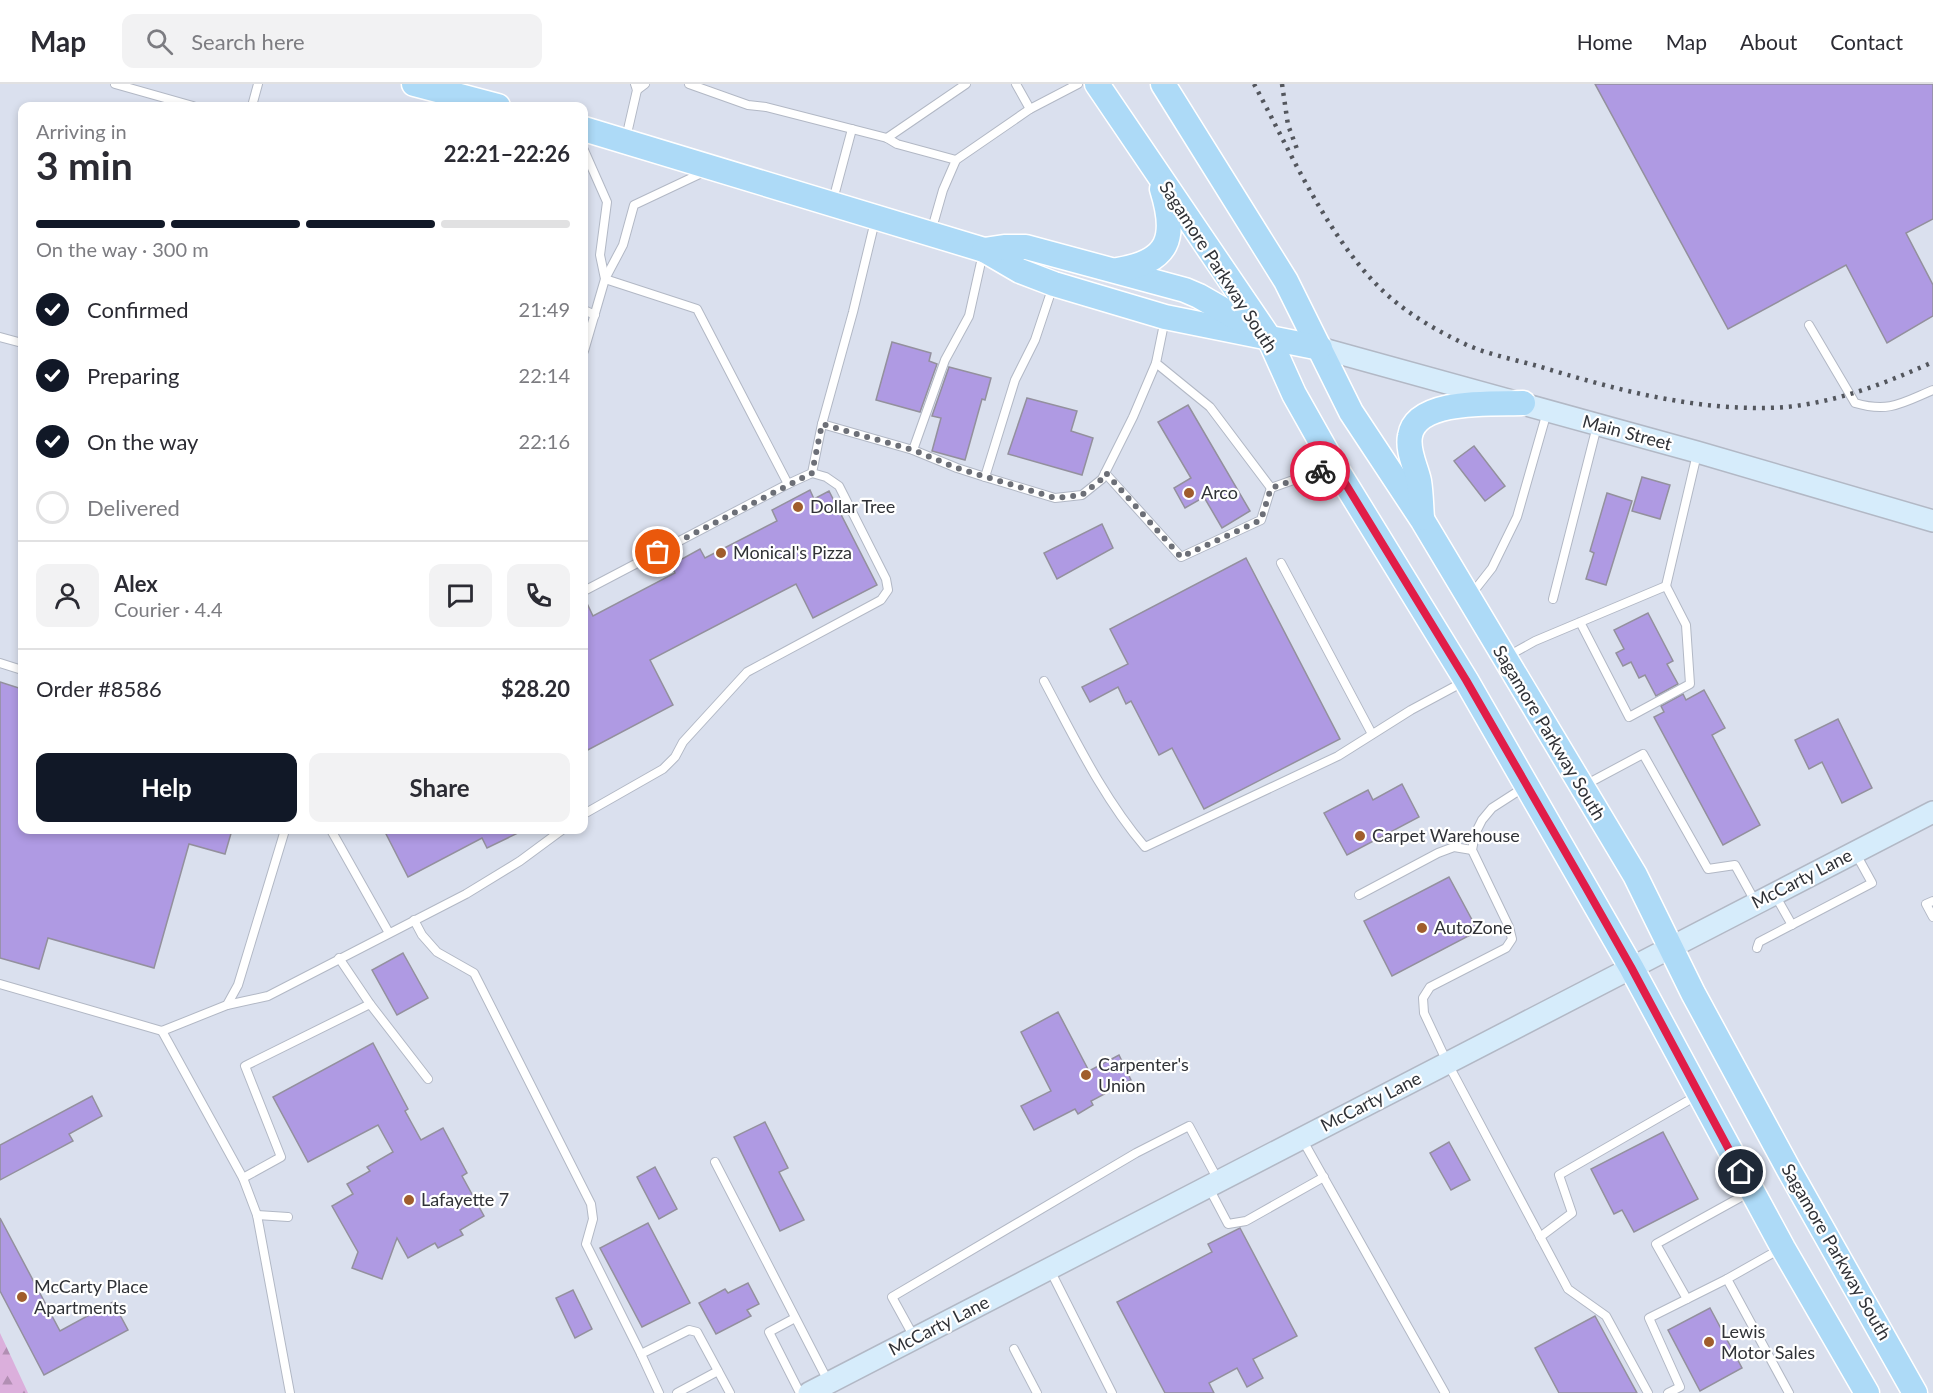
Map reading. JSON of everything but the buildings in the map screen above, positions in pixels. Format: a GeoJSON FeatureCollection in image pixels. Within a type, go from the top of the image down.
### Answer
{"type":"FeatureCollection","features":[{"type":"Feature","properties":{"kind":"main road"},"geometry":{"type":"LineString","coordinates":[[414,84],[483,102]]}},
{"type":"Feature","properties":{"kind":"main road","name":"Sagamore Parkway South"},"geometry":{"type":"LineString","coordinates":[[1097,84],[1268,336],[1294,394],[1334,465],[1466,680],[1631,967],[1783,1248],[1867,1393]]}},
{"type":"Feature","properties":{"kind":"main road","name":"Sagamore Parkway South"},"geometry":{"type":"LineString","coordinates":[[1163,84],[1286,281],[1352,412],[1423,521],[1635,875],[1693,993],[1789,1170],[1915,1393]]}},
{"type":"Feature","properties":{"kind":"main road"},"geometry":{"type":"LineString","coordinates":[[588,130],[984,250],[1020,271],[1054,284],[1165,317],[1320,348]]}},
{"type":"Feature","properties":{"kind":"main road"},"geometry":{"type":"LineString","coordinates":[[1113,271],[1148,263],[1165,245],[1169,235],[1168,218],[1155,169]]}},
{"type":"Feature","properties":{"kind":"main road"},"geometry":{"type":"LineString","coordinates":[[984,250],[1004,247],[1026,248],[1185,290],[1268,336]]}},
{"type":"Feature","properties":{"kind":"main road","name":"Main Street"},"geometry":{"type":"LineString","coordinates":[[1320,348],[1697,452],[1933,521]]}},
{"type":"Feature","properties":{"kind":"main road"},"geometry":{"type":"LineString","coordinates":[[1423,521],[1419,481],[1411,450],[1410,436],[1414,425],[1427,413],[1451,407],[1523,403]]}},
{"type":"Feature","properties":{"kind":"main road","name":"McCarty Lane"},"geometry":{"type":"LineString","coordinates":[[809,1393],[1933,812]]}},
{"type":"Feature","properties":{"kind":"lane"},"geometry":{"type":"LineString","coordinates":[[115,84],[179,102]]}},
{"type":"Feature","properties":{"kind":"lane"},"geometry":{"type":"LineString","coordinates":[[253,102],[258,84]]}},
{"type":"Feature","properties":{"kind":"lane"},"geometry":{"type":"LineString","coordinates":[[625,141],[636,87],[645,84]]}},
{"type":"Feature","properties":{"kind":"lane"},"geometry":{"type":"LineString","coordinates":[[689,84],[748,105],[766,107],[887,138],[897,144],[956,160]]}},
{"type":"Feature","properties":{"kind":"lane"},"geometry":{"type":"LineString","coordinates":[[887,138],[966,84]]}},
{"type":"Feature","properties":{"kind":"lane"},"geometry":{"type":"LineString","coordinates":[[1016,84],[1030,109]]}},
{"type":"Feature","properties":{"kind":"lane"},"geometry":{"type":"LineString","coordinates":[[930,234],[943,190],[956,160],[1030,109],[1078,84]]}},
{"type":"Feature","properties":{"kind":"lane"},"geometry":{"type":"LineString","coordinates":[[832,204],[852,129]]}},
{"type":"Feature","properties":{"kind":"lane"},"geometry":{"type":"LineString","coordinates":[[588,159],[607,202],[600,255],[605,279]]}},
{"type":"Feature","properties":{"kind":"lane"},"geometry":{"type":"LineString","coordinates":[[588,338],[605,279],[623,245],[634,205],[714,168]]}},
{"type":"Feature","properties":{"kind":"lane"},"geometry":{"type":"LineString","coordinates":[[812,473],[822,424],[854,312],[876,217]]}},
{"type":"Feature","properties":{"kind":"lane"},"geometry":{"type":"LineString","coordinates":[[913,450],[945,360],[969,316],[984,250]]}},
{"type":"Feature","properties":{"kind":"lane"},"geometry":{"type":"LineString","coordinates":[[605,279],[697,309],[788,484]]}},
{"type":"Feature","properties":{"kind":"lane"},"geometry":{"type":"LineString","coordinates":[[985,477],[1015,380],[1035,340],[1054,284]]}},
{"type":"Feature","properties":{"kind":"lane"},"geometry":{"type":"LineString","coordinates":[[588,312],[595,315]]}},
{"type":"Feature","properties":{"kind":"lane"},"geometry":{"type":"LineString","coordinates":[[822,424],[913,450],[957,468],[1055,498],[1082,495],[1106,473],[1156,363],[1165,317]]}},
{"type":"Feature","properties":{"kind":"lane"},"geometry":{"type":"LineString","coordinates":[[1809,325],[1855,404],[1873,409],[1897,406],[1933,390]]}},
{"type":"Feature","properties":{"kind":"lane"},"geometry":{"type":"LineString","coordinates":[[0,337],[18,342]]}},
{"type":"Feature","properties":{"kind":"lane"},"geometry":{"type":"LineString","coordinates":[[1156,363],[1210,407],[1271,488]]}},
{"type":"Feature","properties":{"kind":"lane"},"geometry":{"type":"LineString","coordinates":[[1469,598],[1492,568],[1517,517],[1548,411]]}},
{"type":"Feature","properties":{"kind":"lane"},"geometry":{"type":"LineString","coordinates":[[1553,598],[1598,425]]}},
{"type":"Feature","properties":{"kind":"lane"},"geometry":{"type":"LineString","coordinates":[[1580,622],[1629,717],[1690,684],[1686,625],[1666,586],[1697,452]]}},
{"type":"Feature","properties":{"kind":"lane"},"geometry":{"type":"LineString","coordinates":[[1271,488],[1334,465]]}},
{"type":"Feature","properties":{"kind":"lane"},"geometry":{"type":"LineString","coordinates":[[588,589],[812,473],[826,477],[839,486],[886,579],[888,590],[881,600],[747,672],[683,742],[675,757],[663,770],[588,812]]}},
{"type":"Feature","properties":{"kind":"lane"},"geometry":{"type":"LineString","coordinates":[[1106,473],[1181,557],[1261,520],[1271,488]]}},
{"type":"Feature","properties":{"kind":"lane"},"geometry":{"type":"LineString","coordinates":[[1281,563],[1372,734]]}},
{"type":"Feature","properties":{"kind":"lane"},"geometry":{"type":"LineString","coordinates":[[1504,658],[1535,641],[1666,586]]}},
{"type":"Feature","properties":{"kind":"lane"},"geometry":{"type":"LineString","coordinates":[[0,663],[18,669]]}},
{"type":"Feature","properties":{"kind":"lane"},"geometry":{"type":"LineString","coordinates":[[1044,681],[1124,823],[1145,847],[1338,756],[1466,680]]}},
{"type":"Feature","properties":{"kind":"lane"},"geometry":{"type":"LineString","coordinates":[[1581,787],[1643,754],[1708,869],[1735,865],[1792,925]]}},
{"type":"Feature","properties":{"kind":"lane"},"geometry":{"type":"LineString","coordinates":[[1527,786],[1492,808],[1482,820],[1475,834],[1472,850],[1509,927],[1512,939],[1506,948],[1430,987],[1423,998],[1424,1013],[1447,1062],[1568,1289],[1606,1316],[1648,1393]]}},
{"type":"Feature","properties":{"kind":"lane"},"geometry":{"type":"LineString","coordinates":[[226,1005],[238,985],[284,834]]}},
{"type":"Feature","properties":{"kind":"lane"},"geometry":{"type":"LineString","coordinates":[[333,834],[388,933]]}},
{"type":"Feature","properties":{"kind":"lane"},"geometry":{"type":"LineString","coordinates":[[0,984],[162,1031],[226,1005],[268,996],[466,894],[520,861],[557,834]]}},
{"type":"Feature","properties":{"kind":"lane"},"geometry":{"type":"LineString","coordinates":[[1359,895],[1437,853],[1454,847],[1472,850]]}},
{"type":"Feature","properties":{"kind":"lane"},"geometry":{"type":"LineString","coordinates":[[1757,948],[1759,942],[1872,883],[1855,852]]}},
{"type":"Feature","properties":{"kind":"lane"},"geometry":{"type":"LineString","coordinates":[[1933,901],[1926,904],[1933,917]]}},
{"type":"Feature","properties":{"kind":"lane"},"geometry":{"type":"LineString","coordinates":[[414,920],[422,935],[437,952],[474,973],[591,1204],[593,1219],[586,1244],[659,1393]]}},
{"type":"Feature","properties":{"kind":"lane"},"geometry":{"type":"LineString","coordinates":[[339,958],[370,1004],[428,1079]]}},
{"type":"Feature","properties":{"kind":"lane"},"geometry":{"type":"LineString","coordinates":[[243,1178],[281,1157],[245,1066],[370,1004]]}},
{"type":"Feature","properties":{"kind":"lane"},"geometry":{"type":"LineString","coordinates":[[162,1031],[243,1178],[257,1215],[290,1393]]}},
{"type":"Feature","properties":{"kind":"lane"},"geometry":{"type":"LineString","coordinates":[[1540,1237],[1572,1213],[1559,1175],[1700,1094]]}},
{"type":"Feature","properties":{"kind":"lane"},"geometry":{"type":"LineString","coordinates":[[915,1338],[892,1296],[1136,1153],[1189,1126],[1228,1224],[1246,1221],[1324,1177]]}},
{"type":"Feature","properties":{"kind":"lane"},"geometry":{"type":"LineString","coordinates":[[1302,1138],[1445,1393]]}},
{"type":"Feature","properties":{"kind":"lane"},"geometry":{"type":"LineString","coordinates":[[715,1162],[829,1383]]}},
{"type":"Feature","properties":{"kind":"lane"},"geometry":{"type":"LineString","coordinates":[[1687,1299],[1656,1244],[1752,1191]]}},
{"type":"Feature","properties":{"kind":"lane"},"geometry":{"type":"LineString","coordinates":[[257,1215],[288,1217]]}},
{"type":"Feature","properties":{"kind":"lane"},"geometry":{"type":"LineString","coordinates":[[1668,1393],[1680,1387],[1648,1318],[1783,1248]]}},
{"type":"Feature","properties":{"kind":"lane"},"geometry":{"type":"LineString","coordinates":[[1049,1269],[1112,1393]]}},
{"type":"Feature","properties":{"kind":"lane"},"geometry":{"type":"LineString","coordinates":[[1727,1279],[1789,1393]]}},
{"type":"Feature","properties":{"kind":"lane"},"geometry":{"type":"LineString","coordinates":[[795,1318],[769,1332],[800,1393]]}},
{"type":"Feature","properties":{"kind":"lane"},"geometry":{"type":"LineString","coordinates":[[641,1354],[689,1330],[697,1332],[730,1393]]}},
{"type":"Feature","properties":{"kind":"lane"},"geometry":{"type":"LineString","coordinates":[[1014,1349],[1037,1393]]}},
{"type":"Feature","properties":{"kind":"lane"},"geometry":{"type":"LineString","coordinates":[[677,1393],[718,1371]]}},
{"type":"Feature","properties":{"kind":"green space"},"geometry":{"type":"Polygon","coordinates":[[[0,1333],[28,1393],[0,1393],[0,1333]]]}},
{"type":"Feature","properties":{"kind":"railway"},"geometry":{"type":"LineString","coordinates":[[1254,84],[1324,215],[1358,264],[1377,285],[1408,311],[1467,345],[1494,355],[1646,395],[1726,407],[1782,407],[1824,401],[1880,384],[1933,362]]}},
{"type":"Feature","properties":{"kind":"railway"},"geometry":{"type":"LineString","coordinates":[[1282,84],[1288,125],[1297,149]]}},
{"type":"Feature","properties":{"kind":"way so far"},"geometry":{"type":"LineString","coordinates":[[658,552],[812,473],[822,424],[913,450],[957,468],[1055,498],[1082,495],[1106,473],[1181,557],[1261,520],[1271,488],[1320,471]]}},
{"type":"Feature","properties":{"kind":"place","name":"Arco"},"geometry":{"type":"Point","coordinates":[1189,493]}},
{"type":"Feature","properties":{"kind":"place","name":"Dollar Tree"},"geometry":{"type":"Point","coordinates":[798,507]}},
{"type":"Feature","properties":{"kind":"place","name":"Monical's Pizza"},"geometry":{"type":"Point","coordinates":[721,553]}},
{"type":"Feature","properties":{"kind":"place","name":"Carpet Warehouse"},"geometry":{"type":"Point","coordinates":[1360,836]}},
{"type":"Feature","properties":{"kind":"place","name":"AutoZone"},"geometry":{"type":"Point","coordinates":[1422,928]}},
{"type":"Feature","properties":{"kind":"place","name":"Carpenter's Union"},"geometry":{"type":"Point","coordinates":[1086,1075]}},
{"type":"Feature","properties":{"kind":"place","name":"Lafayette 7"},"geometry":{"type":"Point","coordinates":[409,1200]}},
{"type":"Feature","properties":{"kind":"place","name":"McCarty Place Apartments"},"geometry":{"type":"Point","coordinates":[22,1297]}},
{"type":"Feature","properties":{"kind":"place","name":"Lewis Motor Sales"},"geometry":{"type":"Point","coordinates":[1709,1342]}},
{"type":"Feature","properties":{"kind":"route"},"geometry":{"type":"LineString","coordinates":[[1320,471],[1334,465],[1466,680],[1631,967],[1741,1172]]}}]}
